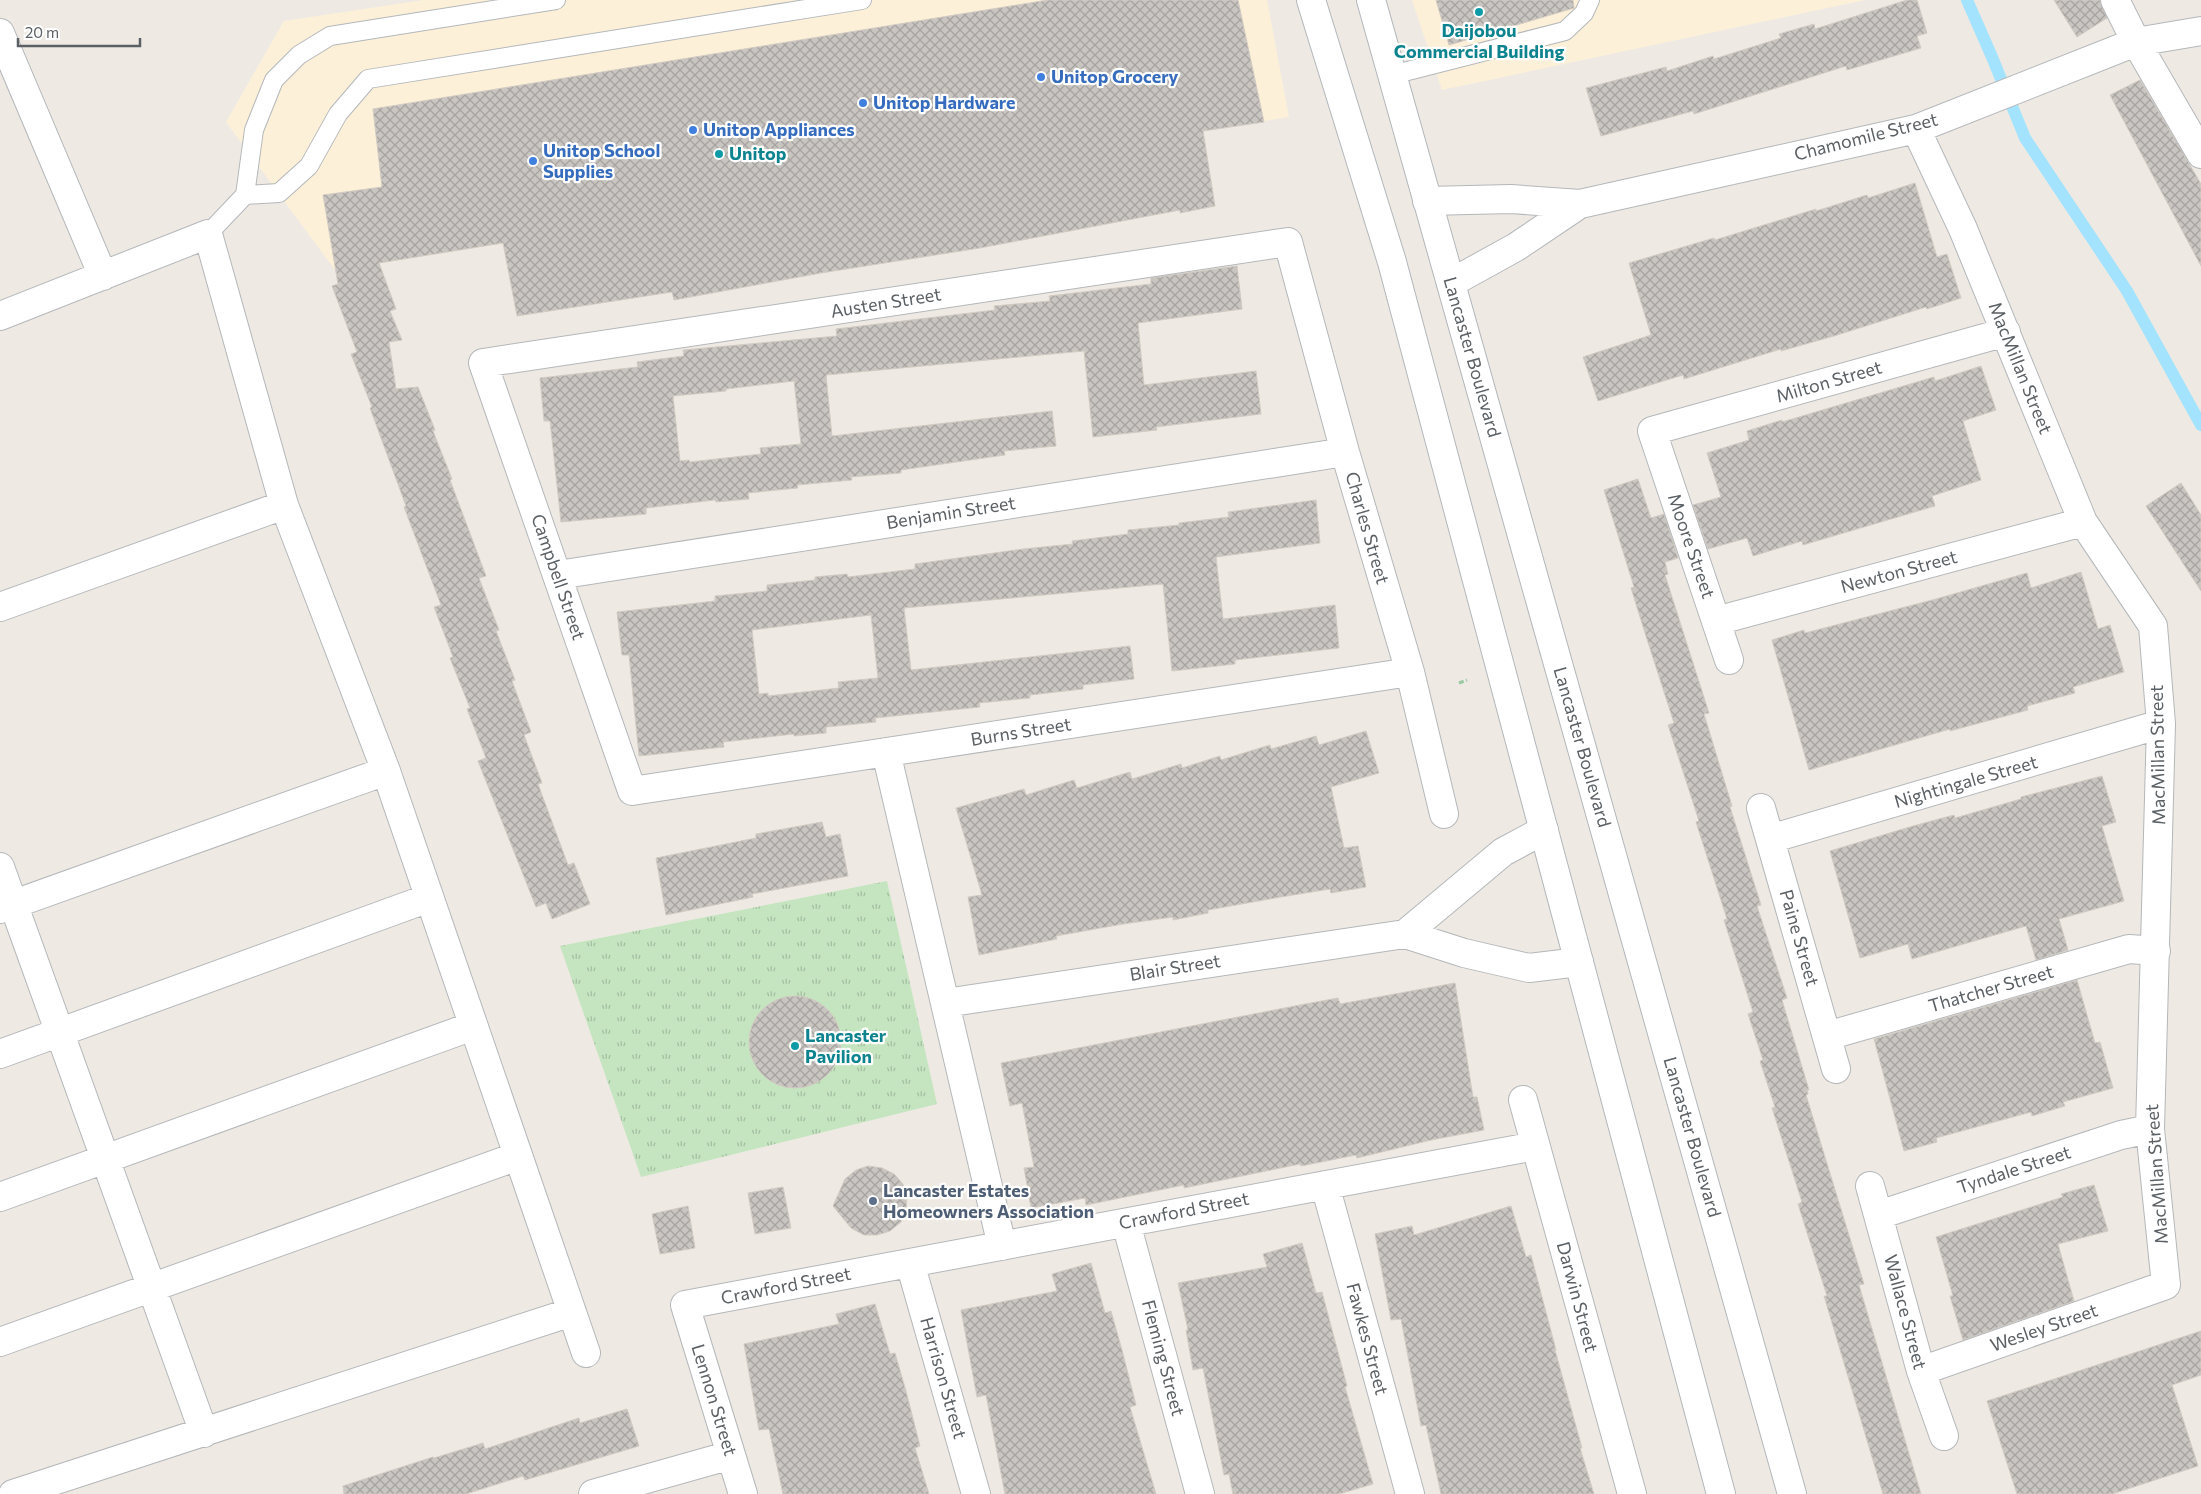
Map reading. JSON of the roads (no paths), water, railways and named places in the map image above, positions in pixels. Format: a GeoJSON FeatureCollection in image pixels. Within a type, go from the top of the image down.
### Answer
{"type":"FeatureCollection","features":[{"type":"Feature","properties":{"kind":"street"},"geometry":{"type":"LineString","coordinates":[[1311,0],[1392,262],[1721,1494]]}},
{"type":"Feature","properties":{"kind":"street","name":"Lancaster Boulevard"},"geometry":{"type":"LineString","coordinates":[[1370,0],[1792,1494]]}},
{"type":"Feature","properties":{"kind":"street"},"geometry":{"type":"LineString","coordinates":[[2115,0],[2136,42],[2201,154]]}},
{"type":"Feature","properties":{"kind":"street","name":"Chamomile Street"},"geometry":{"type":"LineString","coordinates":[[1427,201],[1511,199],[1580,204],[1916,129],[2136,42],[2201,31]]}},
{"type":"Feature","properties":{"kind":"street"},"geometry":{"type":"LineString","coordinates":[[0,33],[102,276]]}},
{"type":"Feature","properties":{"kind":"street","name":"MacMillan Street"},"geometry":{"type":"LineString","coordinates":[[1916,129],[1963,229],[2083,522],[2153,626],[2161,724],[2150,1129],[2166,1285]]}},
{"type":"Feature","properties":{"kind":"street","name":"Chamomile Street"},"geometry":{"type":"LineString","coordinates":[[1450,282],[1516,247],[1580,204]]}},
{"type":"Feature","properties":{"kind":"street"},"geometry":{"type":"LineString","coordinates":[[0,316],[208,234],[284,505],[386,771],[586,1353]]}},
{"type":"Feature","properties":{"kind":"street","name":"Austen Street"},"geometry":{"type":"LineString","coordinates":[[483,363],[1288,242]]}},
{"type":"Feature","properties":{"kind":"street","name":"Charles Street"},"geometry":{"type":"LineString","coordinates":[[1288,242],[1344,452],[1410,672],[1444,814]]}},
{"type":"Feature","properties":{"kind":"street","name":"Milton Street"},"geometry":{"type":"LineString","coordinates":[[1652,431],[2006,332]]}},
{"type":"Feature","properties":{"kind":"street","name":"Campbell Street"},"geometry":{"type":"LineString","coordinates":[[483,363],[632,791]]}},
{"type":"Feature","properties":{"kind":"street","name":"Moore Street"},"geometry":{"type":"LineString","coordinates":[[1652,431],[1729,660]]}},
{"type":"Feature","properties":{"kind":"street","name":"Benjamin Street"},"geometry":{"type":"LineString","coordinates":[[558,575],[1344,452]]}},
{"type":"Feature","properties":{"kind":"street"},"geometry":{"type":"LineString","coordinates":[[0,607],[284,505]]}},
{"type":"Feature","properties":{"kind":"street","name":"Newton Street"},"geometry":{"type":"LineString","coordinates":[[1716,621],[2083,522]]}},
{"type":"Feature","properties":{"kind":"street","name":"Burns Street"},"geometry":{"type":"LineString","coordinates":[[632,791],[1410,672]]}},
{"type":"Feature","properties":{"kind":"street","name":"Nightingale Street"},"geometry":{"type":"LineString","coordinates":[[1770,840],[2161,724]]}},
{"type":"Feature","properties":{"kind":"street"},"geometry":{"type":"LineString","coordinates":[[886,752],[1002,1246]]}},
{"type":"Feature","properties":{"kind":"street"},"geometry":{"type":"LineString","coordinates":[[7,906],[386,771]]}},
{"type":"Feature","properties":{"kind":"street","name":"Paine Street"},"geometry":{"type":"LineString","coordinates":[[1761,808],[1836,1069]]}},
{"type":"Feature","properties":{"kind":"street"},"geometry":{"type":"LineString","coordinates":[[1405,934],[1503,852],[1544,830]]}},
{"type":"Feature","properties":{"kind":"street"},"geometry":{"type":"LineString","coordinates":[[0,867],[7,906],[60,1032],[204,1433]]}},
{"type":"Feature","properties":{"kind":"street"},"geometry":{"type":"LineString","coordinates":[[0,1054],[429,898]]}},
{"type":"Feature","properties":{"kind":"street","name":"Blair Street"},"geometry":{"type":"LineString","coordinates":[[945,1003],[1405,934],[1464,953],[1529,968],[1579,962]]}},
{"type":"Feature","properties":{"kind":"street","name":"Thatcher Street"},"geometry":{"type":"LineString","coordinates":[[1827,1036],[2129,949],[2156,951]]}},
{"type":"Feature","properties":{"kind":"street"},"geometry":{"type":"LineString","coordinates":[[0,1197],[473,1026]]}},
{"type":"Feature","properties":{"kind":"street","name":"Darwin Street"},"geometry":{"type":"LineString","coordinates":[[1523,1100],[1632,1494]]}},
{"type":"Feature","properties":{"kind":"street","name":"Tyndale Street"},"geometry":{"type":"LineString","coordinates":[[1879,1215],[2121,1135],[2150,1129]]}},
{"type":"Feature","properties":{"kind":"street","name":"Crawford Street"},"geometry":{"type":"LineString","coordinates":[[685,1305],[1536,1146]]}},
{"type":"Feature","properties":{"kind":"street"},"geometry":{"type":"LineString","coordinates":[[0,1342],[518,1156]]}},
{"type":"Feature","properties":{"kind":"street","name":"Fawkes Street"},"geometry":{"type":"LineString","coordinates":[[1325,1185],[1410,1494]]}},
{"type":"Feature","properties":{"kind":"street","name":"Wallace Street"},"geometry":{"type":"LineString","coordinates":[[1870,1186],[1921,1371],[1944,1436]]}},
{"type":"Feature","properties":{"kind":"street","name":"Fleming Street"},"geometry":{"type":"LineString","coordinates":[[1126,1222],[1200,1494]]}},
{"type":"Feature","properties":{"kind":"street","name":"Harrison Street"},"geometry":{"type":"LineString","coordinates":[[910,1263],[976,1494]]}},
{"type":"Feature","properties":{"kind":"street","name":"Wesley Street"},"geometry":{"type":"LineString","coordinates":[[1921,1371],[2166,1285]]}},
{"type":"Feature","properties":{"kind":"street","name":"Lennon Street"},"geometry":{"type":"LineString","coordinates":[[685,1305],[743,1494]]}},
{"type":"Feature","properties":{"kind":"street"},"geometry":{"type":"LineString","coordinates":[[13,1494],[572,1312]]}},
{"type":"Feature","properties":{"kind":"street"},"geometry":{"type":"LineString","coordinates":[[593,1494],[731,1455]]}},
{"type":"Feature","properties":{"kind":"lane"},"geometry":{"type":"LineString","coordinates":[[208,234],[246,195],[254,130],[274,80],[299,55],[330,36],[556,0]]}},
{"type":"Feature","properties":{"kind":"lane"},"geometry":{"type":"LineString","coordinates":[[246,195],[279,193],[309,166],[338,114],[368,79],[862,0]]}},
{"type":"Feature","properties":{"kind":"lane"},"geometry":{"type":"LineString","coordinates":[[1392,75],[1565,31],[1584,13],[1590,0]]}},
{"type":"Feature","properties":{"kind":"waterway"},"geometry":{"type":"LineString","coordinates":[[1967,0],[2025,138],[2127,291],[2201,425]]}},
{"type":"Feature","properties":{"kind":"place","name":"Daijobou Commercial Building"},"geometry":{"type":"Point","coordinates":[1479,12]}},
{"type":"Feature","properties":{"kind":"place","name":"Unitop Grocery"},"geometry":{"type":"Point","coordinates":[1041,77]}},
{"type":"Feature","properties":{"kind":"place","name":"Unitop Hardware"},"geometry":{"type":"Point","coordinates":[863,103]}},
{"type":"Feature","properties":{"kind":"place","name":"Unitop Appliances"},"geometry":{"type":"Point","coordinates":[693,130]}},
{"type":"Feature","properties":{"kind":"place","name":"Unitop"},"geometry":{"type":"Point","coordinates":[719,154]}},
{"type":"Feature","properties":{"kind":"place","name":"Unitop School Supplies"},"geometry":{"type":"Point","coordinates":[533,161]}},
{"type":"Feature","properties":{"kind":"place","name":"Lancaster Pavilion"},"geometry":{"type":"Point","coordinates":[795,1046]}},
{"type":"Feature","properties":{"kind":"place","name":"Lancaster Estates Homeowners Association"},"geometry":{"type":"Point","coordinates":[873,1201]}}]}
